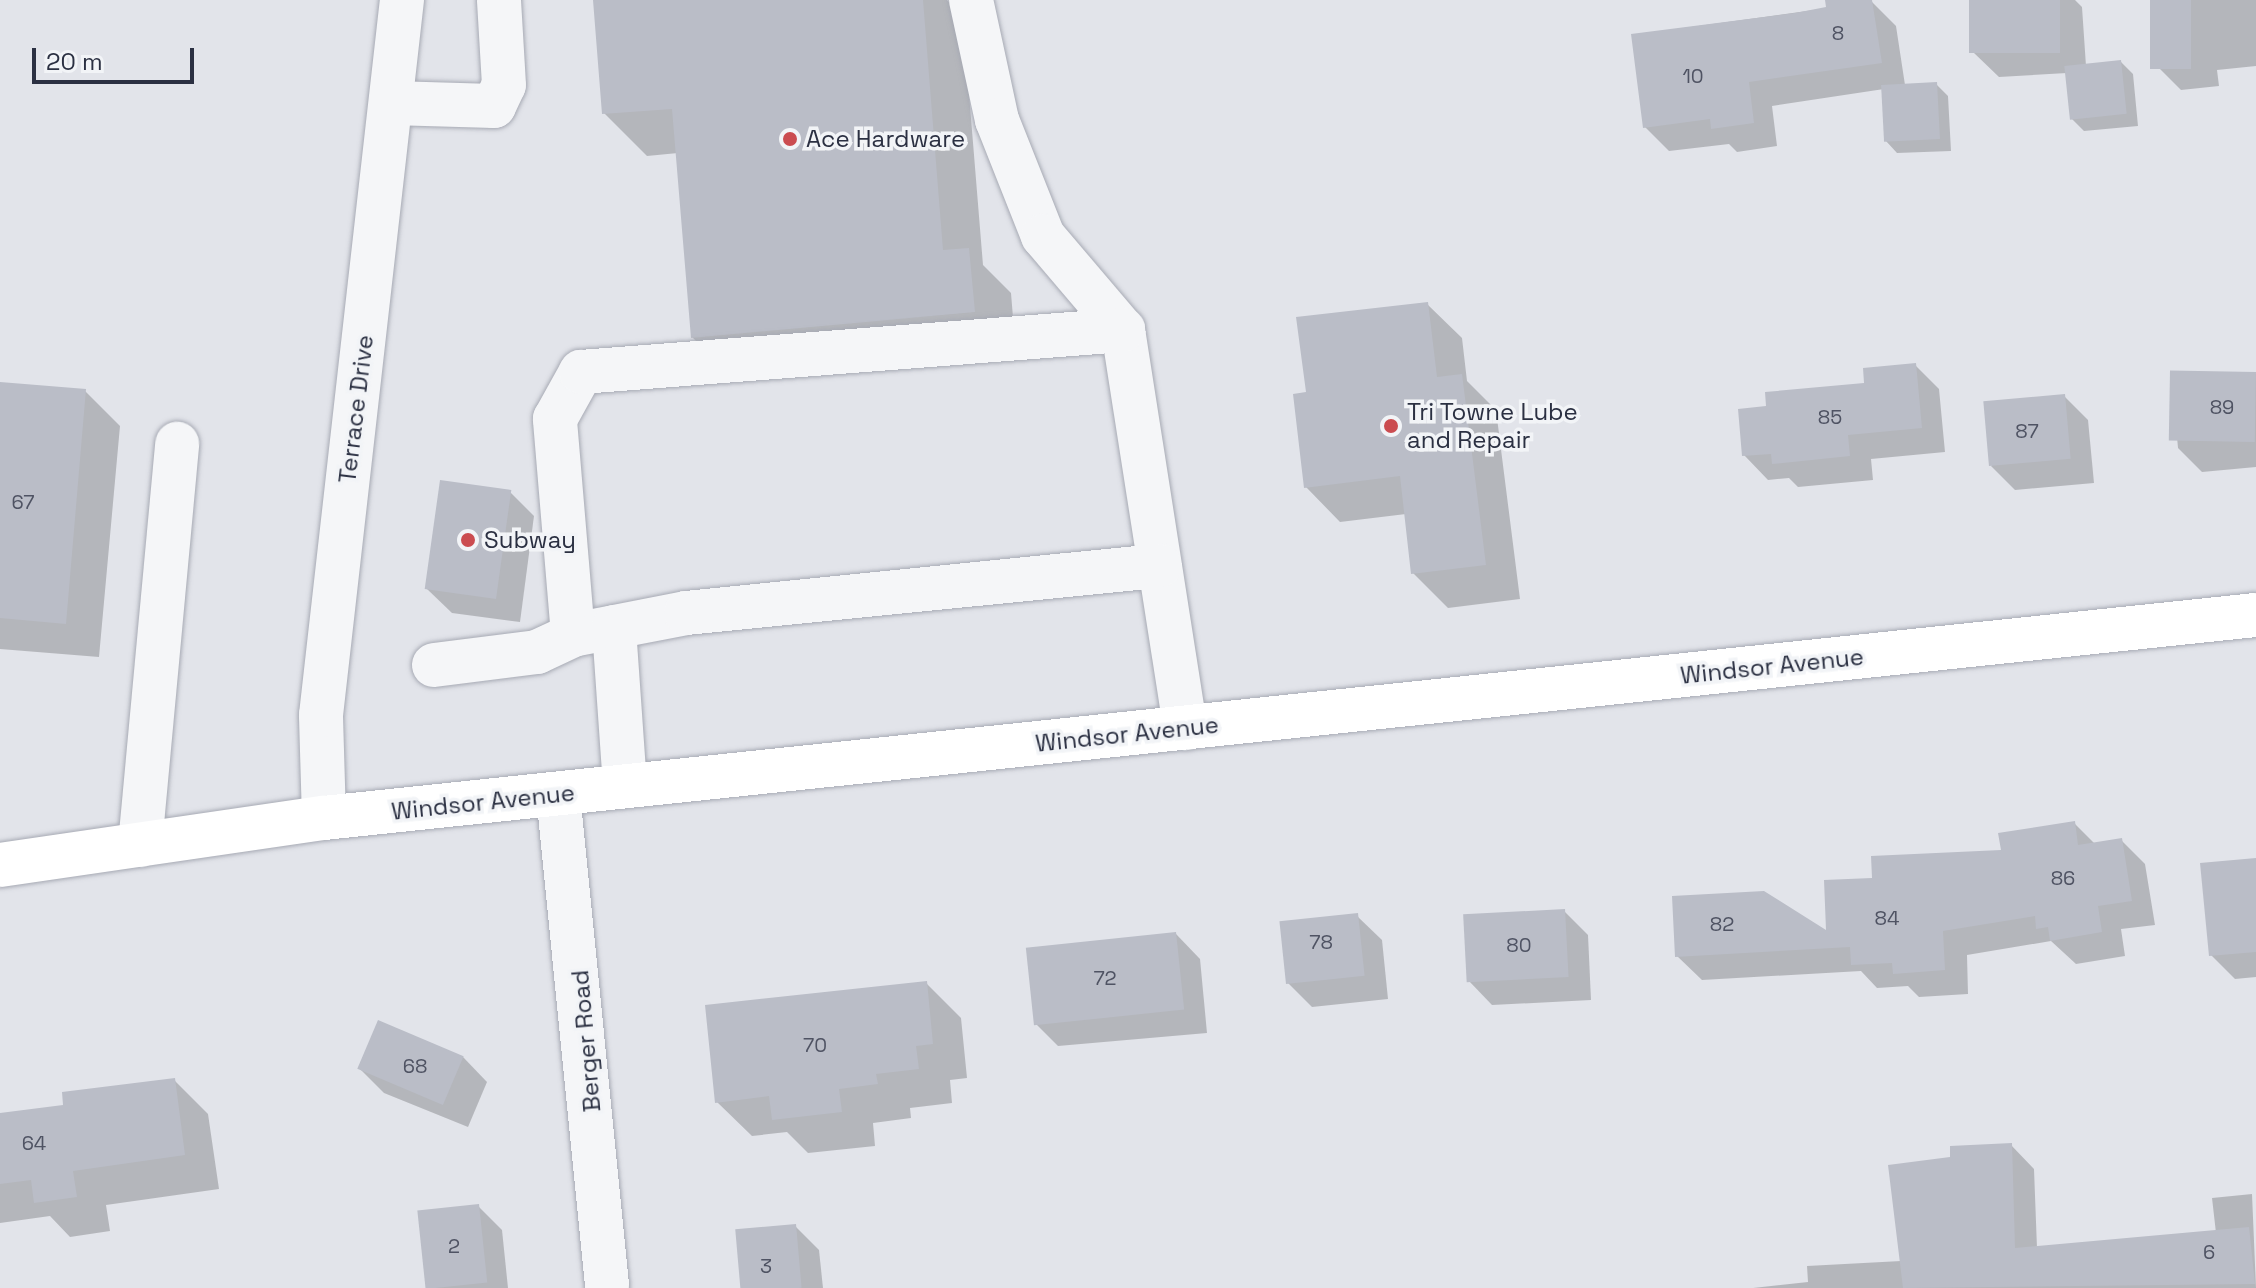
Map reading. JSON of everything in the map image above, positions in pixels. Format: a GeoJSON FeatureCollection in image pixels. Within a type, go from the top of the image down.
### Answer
{"type":"FeatureCollection","features":[{"type":"Feature","properties":{"kind":"main road","name":"Windsor Avenue"},"geometry":{"type":"LineString","coordinates":[[0,865],[324,818],[2256,615]]}},
{"type":"Feature","properties":{"kind":"street","name":"Terrace Drive"},"geometry":{"type":"LineString","coordinates":[[324,818],[321,715],[402,0]]}},
{"type":"Feature","properties":{"kind":"street"},"geometry":{"type":"LineString","coordinates":[[391,103],[494,106],[504,85],[499,0]]}},
{"type":"Feature","properties":{"kind":"street"},"geometry":{"type":"LineString","coordinates":[[971,0],[997,120],[1043,236],[1123,330],[1185,728]]}},
{"type":"Feature","properties":{"kind":"street"},"geometry":{"type":"LineString","coordinates":[[625,786],[555,419],[581,372],[1123,330]]}},
{"type":"Feature","properties":{"kind":"street"},"geometry":{"type":"LineString","coordinates":[[140,845],[177,444]]}},
{"type":"Feature","properties":{"kind":"street"},"geometry":{"type":"LineString","coordinates":[[434,665],[537,652],[594,631],[686,613],[1160,566]]}},
{"type":"Feature","properties":{"kind":"street","name":"Berger Road"},"geometry":{"type":"LineString","coordinates":[[558,794],[607,1288]]}},
{"type":"Feature","properties":{"kind":"building"},"geometry":{"type":"Polygon","coordinates":[[[593,0],[923,0],[943,250],[969,248],[975,312],[691,338],[672,109],[602,114],[593,0]]]}},
{"type":"Feature","properties":{"kind":"building"},"geometry":{"type":"Polygon","coordinates":[[[1825,0],[1872,0],[1882,63],[1749,82],[1754,123],[1711,129],[1710,119],[1643,128],[1631,34],[1795,13],[1826,7],[1825,0]]]}},
{"type":"Feature","properties":{"kind":"building"},"geometry":{"type":"Polygon","coordinates":[[[1969,0],[2060,0],[2060,53],[1969,53],[1969,0]]]}},
{"type":"Feature","properties":{"kind":"building"},"geometry":{"type":"Polygon","coordinates":[[[2150,0],[2191,0],[2191,69],[2150,69],[2150,0]]]}},
{"type":"Feature","properties":{"kind":"building"},"geometry":{"type":"Polygon","coordinates":[[[2121,60],[2127,114],[2070,120],[2064,66],[2121,60]]]}},
{"type":"Feature","properties":{"kind":"building"},"geometry":{"type":"Polygon","coordinates":[[[1937,82],[1940,139],[1884,142],[1881,85],[1937,82]]]}},
{"type":"Feature","properties":{"kind":"building"},"geometry":{"type":"Polygon","coordinates":[[[1428,302],[1437,377],[1462,374],[1486,565],[1411,574],[1400,476],[1304,488],[1293,394],[1306,392],[1296,317],[1428,302]]]}},
{"type":"Feature","properties":{"kind":"building"},"geometry":{"type":"Polygon","coordinates":[[[1916,363],[1922,428],[1848,435],[1850,456],[1772,464],[1771,454],[1742,456],[1738,409],[1766,406],[1765,392],[1864,383],[1863,368],[1916,363]]]}},
{"type":"Feature","properties":{"kind":"building"},"geometry":{"type":"Polygon","coordinates":[[[2170,370],[2256,372],[2255,442],[2169,440],[2170,370]]]}},
{"type":"Feature","properties":{"kind":"building"},"geometry":{"type":"Polygon","coordinates":[[[0,382],[86,389],[66,624],[0,618],[0,382]]]}},
{"type":"Feature","properties":{"kind":"building"},"geometry":{"type":"Polygon","coordinates":[[[2065,394],[2071,459],[1989,466],[1983,401],[2065,394]]]}},
{"type":"Feature","properties":{"kind":"building"},"geometry":{"type":"Polygon","coordinates":[[[440,480],[511,490],[496,599],[425,589],[440,480]]]}},
{"type":"Feature","properties":{"kind":"building"},"geometry":{"type":"Polygon","coordinates":[[[2075,821],[2078,845],[2122,838],[2132,901],[2098,906],[2102,932],[2050,941],[2048,927],[2036,929],[2035,916],[1943,931],[1945,970],[1893,974],[1892,963],[1851,965],[1850,947],[1675,957],[1672,896],[1764,891],[1826,930],[1824,880],[1872,878],[1871,856],[2001,850],[1998,833],[2075,821]]]}},
{"type":"Feature","properties":{"kind":"building"},"geometry":{"type":"Polygon","coordinates":[[[2256,858],[2256,952],[2209,956],[2200,863],[2256,858]]]}},
{"type":"Feature","properties":{"kind":"building"},"geometry":{"type":"Polygon","coordinates":[[[1565,909],[1569,977],[1467,982],[1463,914],[1565,909]]]}},
{"type":"Feature","properties":{"kind":"building"},"geometry":{"type":"Polygon","coordinates":[[[1358,913],[1365,976],[1286,984],[1279,921],[1358,913]]]}},
{"type":"Feature","properties":{"kind":"building"},"geometry":{"type":"Polygon","coordinates":[[[1176,932],[1184,1010],[1034,1025],[1026,948],[1176,932]]]}},
{"type":"Feature","properties":{"kind":"building"},"geometry":{"type":"Polygon","coordinates":[[[927,981],[933,1044],[916,1046],[919,1069],[876,1074],[878,1084],[839,1089],[842,1112],[772,1120],[769,1096],[715,1103],[705,1005],[927,981]]]}},
{"type":"Feature","properties":{"kind":"building"},"geometry":{"type":"Polygon","coordinates":[[[378,1020],[464,1056],[443,1105],[357,1069],[378,1020]]]}},
{"type":"Feature","properties":{"kind":"building"},"geometry":{"type":"Polygon","coordinates":[[[175,1078],[185,1155],[73,1171],[77,1197],[34,1203],[31,1180],[0,1184],[0,1113],[63,1105],[62,1092],[175,1078]]]}},
{"type":"Feature","properties":{"kind":"building"},"geometry":{"type":"Polygon","coordinates":[[[2012,1143],[2015,1248],[2249,1227],[2255,1284],[1903,1288],[1888,1165],[1950,1157],[1950,1146],[2012,1143]]]}},
{"type":"Feature","properties":{"kind":"building"},"geometry":{"type":"Polygon","coordinates":[[[479,1204],[487,1283],[425,1288],[417,1210],[479,1204]]]}},
{"type":"Feature","properties":{"kind":"building"},"geometry":{"type":"Polygon","coordinates":[[[796,1224],[802,1288],[740,1288],[735,1229],[796,1224]]]}},
{"type":"Feature","properties":{"kind":"place","name":"Ace Hardware"},"geometry":{"type":"Point","coordinates":[790,139]}},
{"type":"Feature","properties":{"kind":"place","name":"Tri Towne Lube and Repair"},"geometry":{"type":"Point","coordinates":[1391,426]}},
{"type":"Feature","properties":{"kind":"place","name":"Subway"},"geometry":{"type":"Point","coordinates":[468,540]}}]}
